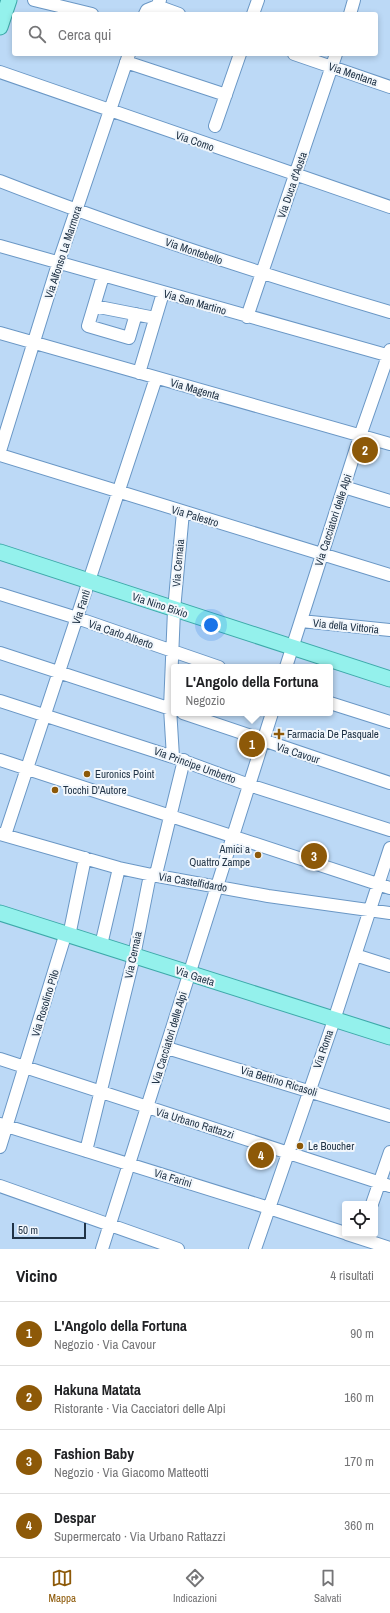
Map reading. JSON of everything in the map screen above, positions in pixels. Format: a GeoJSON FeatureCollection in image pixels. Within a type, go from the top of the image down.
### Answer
{"type":"FeatureCollection","features":[{"type":"Feature","properties":{"kind":"main road"},"geometry":{"type":"LineString","coordinates":[[0,27],[9,0]]}},
{"type":"Feature","properties":{"kind":"main road","name":"Via Nino Bixio"},"geometry":{"type":"LineString","coordinates":[[0,552],[174,610],[390,679]]}},
{"type":"Feature","properties":{"kind":"main road","name":"Via Gaeta"},"geometry":{"type":"LineString","coordinates":[[0,913],[390,1038]]}},
{"type":"Feature","properties":{"kind":"street"},"geometry":{"type":"LineString","coordinates":[[34,0],[84,12]]}},
{"type":"Feature","properties":{"kind":"street"},"geometry":{"type":"LineString","coordinates":[[254,12],[258,0]]}},
{"type":"Feature","properties":{"kind":"street"},"geometry":{"type":"LineString","coordinates":[[351,12],[354,0]]}},
{"type":"Feature","properties":{"kind":"street"},"geometry":{"type":"LineString","coordinates":[[146,12],[158,3],[175,12]]}},
{"type":"Feature","properties":{"kind":"street"},"geometry":{"type":"LineString","coordinates":[[215,126],[239,56]]}},
{"type":"Feature","properties":{"kind":"street","name":"Via Mentana"},"geometry":{"type":"LineString","coordinates":[[300,56],[390,87]]}},
{"type":"Feature","properties":{"kind":"street","name":"Via Duca d'Aosta"},"geometry":{"type":"LineString","coordinates":[[247,317],[335,56]]}},
{"type":"Feature","properties":{"kind":"street"},"geometry":{"type":"LineString","coordinates":[[128,58],[226,95]]}},
{"type":"Feature","properties":{"kind":"street","name":"Via Alfonso La Marmora"},"geometry":{"type":"LineString","coordinates":[[0,451],[58,264],[128,58]]}},
{"type":"Feature","properties":{"kind":"street","name":"Via Como"},"geometry":{"type":"LineString","coordinates":[[0,72],[390,207]]}},
{"type":"Feature","properties":{"kind":"street","name":"Via Montebello"},"geometry":{"type":"LineString","coordinates":[[0,181],[76,211],[262,274],[390,312]]}},
{"type":"Feature","properties":{"kind":"street","name":"Via San Martino"},"geometry":{"type":"LineString","coordinates":[[0,246],[58,264],[247,317],[389,354]]}},
{"type":"Feature","properties":{"kind":"street"},"geometry":{"type":"LineString","coordinates":[[103,276],[88,326],[129,338],[136,314]]}},
{"type":"Feature","properties":{"kind":"street"},"geometry":{"type":"LineString","coordinates":[[139,373],[163,293]]}},
{"type":"Feature","properties":{"kind":"street"},"geometry":{"type":"LineString","coordinates":[[94,306],[155,318]]}},
{"type":"Feature","properties":{"kind":"street","name":"Via Magenta"},"geometry":{"type":"LineString","coordinates":[[0,333],[390,444]]}},
{"type":"Feature","properties":{"kind":"street","name":"Via Cacciatori delle Alpi"},"geometry":{"type":"LineString","coordinates":[[287,664],[302,621],[360,436],[389,354]]}},
{"type":"Feature","properties":{"kind":"street","name":"Via Fanti"},"geometry":{"type":"LineString","coordinates":[[3,835],[28,770],[156,378]]}},
{"type":"Feature","properties":{"kind":"street","name":"Via Palestro"},"geometry":{"type":"LineString","coordinates":[[0,455],[390,575]]}},
{"type":"Feature","properties":{"kind":"street"},"geometry":{"type":"LineString","coordinates":[[344,487],[390,501]]}},
{"type":"Feature","properties":{"kind":"street","name":"Via Cernaia"},"geometry":{"type":"LineString","coordinates":[[174,664],[174,610],[183,512]]}},
{"type":"Feature","properties":{"kind":"street","name":"Via Carlo Alberto"},"geometry":{"type":"LineString","coordinates":[[0,594],[77,618],[210,664]]}},
{"type":"Feature","properties":{"kind":"street","name":"Via della Vittoria"},"geometry":{"type":"LineString","coordinates":[[302,621],[390,630]]}},
{"type":"Feature","properties":{"kind":"street"},"geometry":{"type":"LineString","coordinates":[[0,653],[171,709]]}},
{"type":"Feature","properties":{"kind":"street","name":"Via Principe Umberto"},"geometry":{"type":"LineString","coordinates":[[0,701],[178,759],[249,785],[390,830]]}},
{"type":"Feature","properties":{"kind":"street"},"geometry":{"type":"LineString","coordinates":[[333,704],[390,722]]}},
{"type":"Feature","properties":{"kind":"street","name":"Via Cernaia"},"geometry":{"type":"LineString","coordinates":[[86,1151],[134,956],[149,880],[157,870],[169,817],[178,759],[173,716]]}},
{"type":"Feature","properties":{"kind":"street","name":"Via Cavour"},"geometry":{"type":"LineString","coordinates":[[192,716],[390,784]]}},
{"type":"Feature","properties":{"kind":"street","name":"Via Cacciatori delle Alpi"},"geometry":{"type":"LineString","coordinates":[[102,1249],[130,1165],[271,716]]}},
{"type":"Feature","properties":{"kind":"street"},"geometry":{"type":"LineString","coordinates":[[0,760],[169,817],[390,888]]}},
{"type":"Feature","properties":{"kind":"street","name":"Via Castelfidardo"},"geometry":{"type":"LineString","coordinates":[[3,835],[119,868],[152,875],[218,887],[390,913]]}},
{"type":"Feature","properties":{"kind":"street","name":"Via Roma"},"geometry":{"type":"LineString","coordinates":[[255,1249],[334,1020],[390,848]]}},
{"type":"Feature","properties":{"kind":"street","name":"Via Rosolino Pilo"},"geometry":{"type":"LineString","coordinates":[[0,1147],[4,1125],[26,1068],[64,939],[70,931],[85,858]]}},
{"type":"Feature","properties":{"kind":"street"},"geometry":{"type":"LineString","coordinates":[[101,945],[119,868]]}},
{"type":"Feature","properties":{"kind":"street"},"geometry":{"type":"LineString","coordinates":[[355,955],[390,966]]}},
{"type":"Feature","properties":{"kind":"street","name":"Via Bettino Ricasoli"},"geometry":{"type":"LineString","coordinates":[[167,1048],[309,1090],[390,1116]]}},
{"type":"Feature","properties":{"kind":"street","name":"Via Urbano Rattazzi"},"geometry":{"type":"LineString","coordinates":[[0,1059],[385,1184]]}},
{"type":"Feature","properties":{"kind":"street","name":"Via Farini"},"geometry":{"type":"LineString","coordinates":[[4,1125],[269,1208],[342,1233]]}},
{"type":"Feature","properties":{"kind":"street"},"geometry":{"type":"LineString","coordinates":[[374,1201],[385,1184],[390,1152]]}},
{"type":"Feature","properties":{"kind":"street"},"geometry":{"type":"LineString","coordinates":[[0,1186],[111,1224],[178,1249]]}},
{"type":"Feature","properties":{"kind":"street","name":"Via Farini"},"geometry":{"type":"LineString","coordinates":[[359,1240],[390,1248]]}},
{"type":"Feature","properties":{"kind":"place","name":"Hakuna Matata"},"geometry":{"type":"Point","coordinates":[365,450]}},
{"type":"Feature","properties":{"kind":"place","name":"Farmacia De Pasquale"},"geometry":{"type":"Point","coordinates":[279,734]}},
{"type":"Feature","properties":{"kind":"place","name":"L'Angolo della Fortuna"},"geometry":{"type":"Point","coordinates":[252,744]}},
{"type":"Feature","properties":{"kind":"place","name":"Euronics Point"},"geometry":{"type":"Point","coordinates":[87,774]}},
{"type":"Feature","properties":{"kind":"place","name":"Tocchi D'Autore"},"geometry":{"type":"Point","coordinates":[55,790]}},
{"type":"Feature","properties":{"kind":"place","name":"Amici a Quattro Zampe"},"geometry":{"type":"Point","coordinates":[258,855]}},
{"type":"Feature","properties":{"kind":"place","name":"Fashion Baby"},"geometry":{"type":"Point","coordinates":[314,856]}},
{"type":"Feature","properties":{"kind":"place","name":"Le Boucher"},"geometry":{"type":"Point","coordinates":[300,1146]}},
{"type":"Feature","properties":{"kind":"place","name":"Despar"},"geometry":{"type":"Point","coordinates":[261,1155]}}]}
